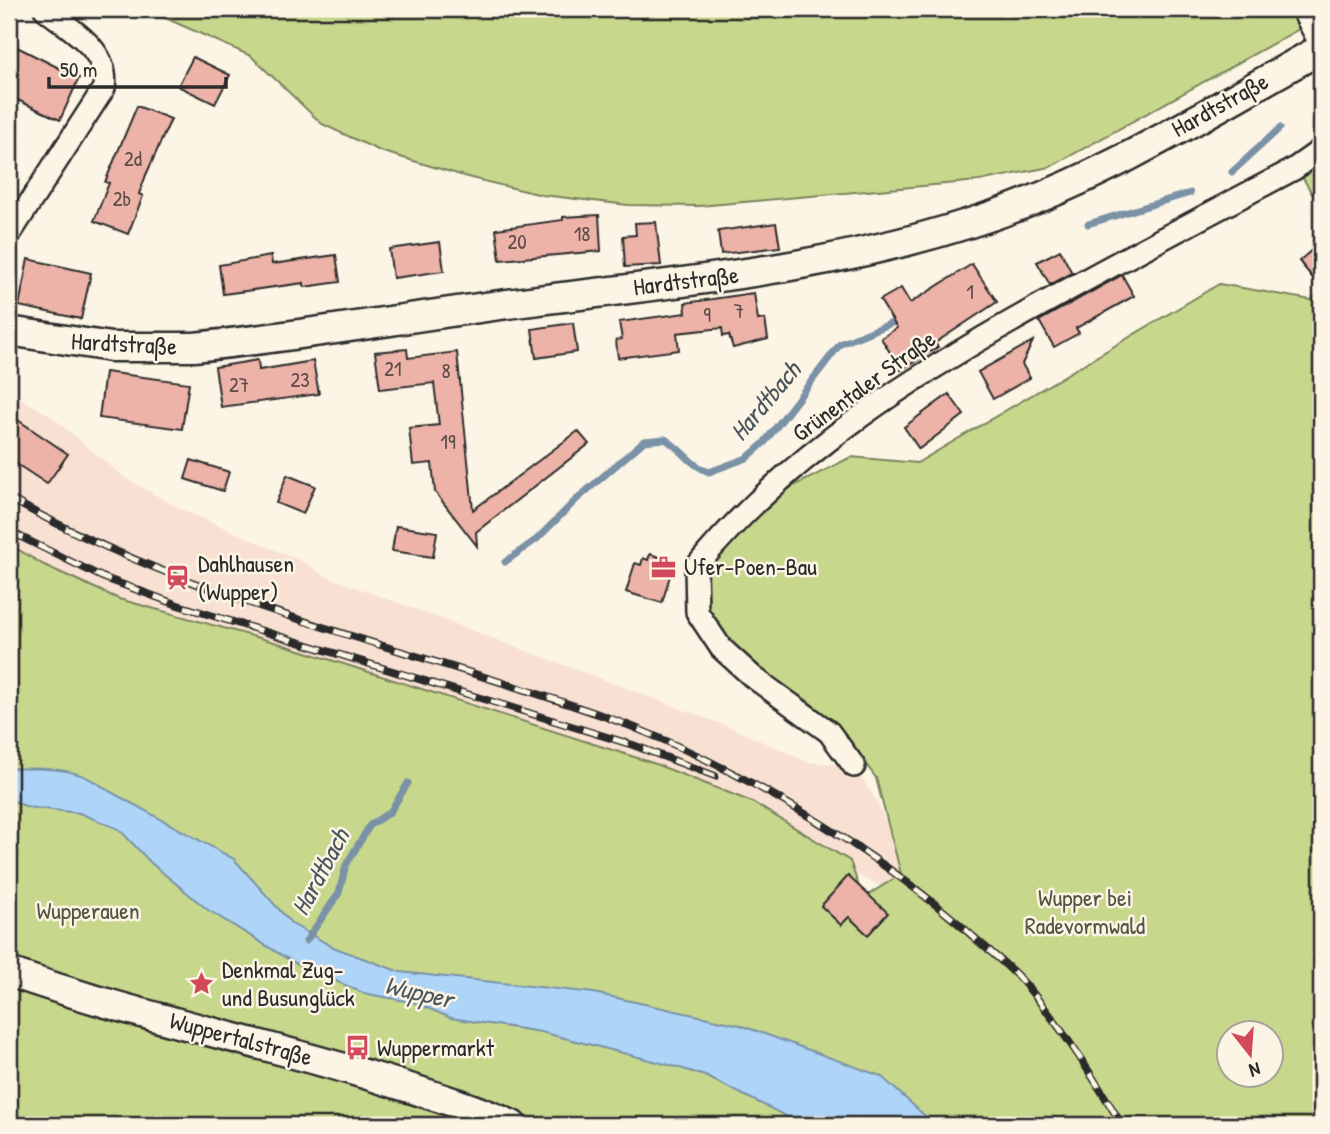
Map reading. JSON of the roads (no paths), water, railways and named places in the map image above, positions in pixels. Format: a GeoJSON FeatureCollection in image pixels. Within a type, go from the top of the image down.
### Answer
{"type":"FeatureCollection","features":[{"type":"Feature","properties":{"kind":"main road","name":"Hardtstraße"},"geometry":{"type":"LineString","coordinates":[[9,331],[111,347],[194,347],[732,276],[838,258],[922,239],[1039,197],[1173,131],[1321,47]]}},
{"type":"Feature","properties":{"kind":"main road","name":"Wuppertalstraße"},"geometry":{"type":"LineString","coordinates":[[9,972],[78,995],[348,1069],[441,1098],[512,1125]]}},
{"type":"Feature","properties":{"kind":"street"},"geometry":{"type":"LineString","coordinates":[[9,235],[104,88],[107,72],[94,49],[45,9]]}},
{"type":"Feature","properties":{"kind":"street"},"geometry":{"type":"LineString","coordinates":[[1302,9],[1321,47]]}},
{"type":"Feature","properties":{"kind":"street","name":"Grünentaler Straße"},"geometry":{"type":"LineString","coordinates":[[854,766],[829,732],[753,677],[721,648],[697,611],[696,567],[722,535],[762,498],[835,437],[901,387],[962,347],[1294,169],[1321,150]]}},
{"type":"Feature","properties":{"kind":"water","name":"Wupper"},"geometry":{"type":"Polygon","coordinates":[[[9,768],[61,770],[96,782],[234,859],[292,924],[333,947],[400,972],[594,993],[740,1025],[881,1076],[935,1125],[804,1125],[705,1076],[677,1067],[541,1032],[451,1018],[416,1003],[363,993],[293,962],[208,910],[151,863],[119,829],[79,813],[27,807],[9,799],[9,768]]]}},
{"type":"Feature","properties":{"kind":"waterway","name":"Hardtbach"},"geometry":{"type":"LineString","coordinates":[[1232,172],[1280,128]]}},
{"type":"Feature","properties":{"kind":"waterway","name":"Hardtbach"},"geometry":{"type":"LineString","coordinates":[[1088,224],[1190,193]]}},
{"type":"Feature","properties":{"kind":"waterway","name":"Hardtbach"},"geometry":{"type":"LineString","coordinates":[[505,562],[537,539],[577,499],[644,441],[665,439],[697,466],[709,472],[747,458],[764,443],[840,344],[892,323]]}},
{"type":"Feature","properties":{"kind":"waterway","name":"Hardtbach"},"geometry":{"type":"LineString","coordinates":[[306,941],[339,893],[346,865],[370,825],[390,812],[408,783]]}},
{"type":"Feature","properties":{"kind":"railway"},"geometry":{"type":"LineString","coordinates":[[9,498],[79,534],[151,566],[225,594],[299,620],[526,690],[650,734],[699,756],[799,810],[894,873],[1008,967],[1039,1000],[1122,1125]]}},
{"type":"Feature","properties":{"kind":"railway"},"geometry":{"type":"LineString","coordinates":[[9,531],[102,577],[178,605],[633,745],[715,776]]}},
{"type":"Feature","properties":{"kind":"place","name":"Ufer-Poen-Bau"},"geometry":{"type":"Point","coordinates":[664,567]}},
{"type":"Feature","properties":{"kind":"place","name":"Dahlhausen (Wupper)"},"geometry":{"type":"Point","coordinates":[178,578]}},
{"type":"Feature","properties":{"kind":"place","name":"Denkmal Zug- und Busunglück"},"geometry":{"type":"Point","coordinates":[202,984]}},
{"type":"Feature","properties":{"kind":"place","name":"Wuppermarkt"},"geometry":{"type":"Point","coordinates":[357,1048]}},
{"type":"Feature","properties":{"kind":"park label","name":"Wupperauen"},"geometry":{"type":"Point","coordinates":[88,911]}},
{"type":"Feature","properties":{"kind":"park label","name":"Wupper bei Radevormwald"},"geometry":{"type":"Point","coordinates":[1085,912]}}]}
